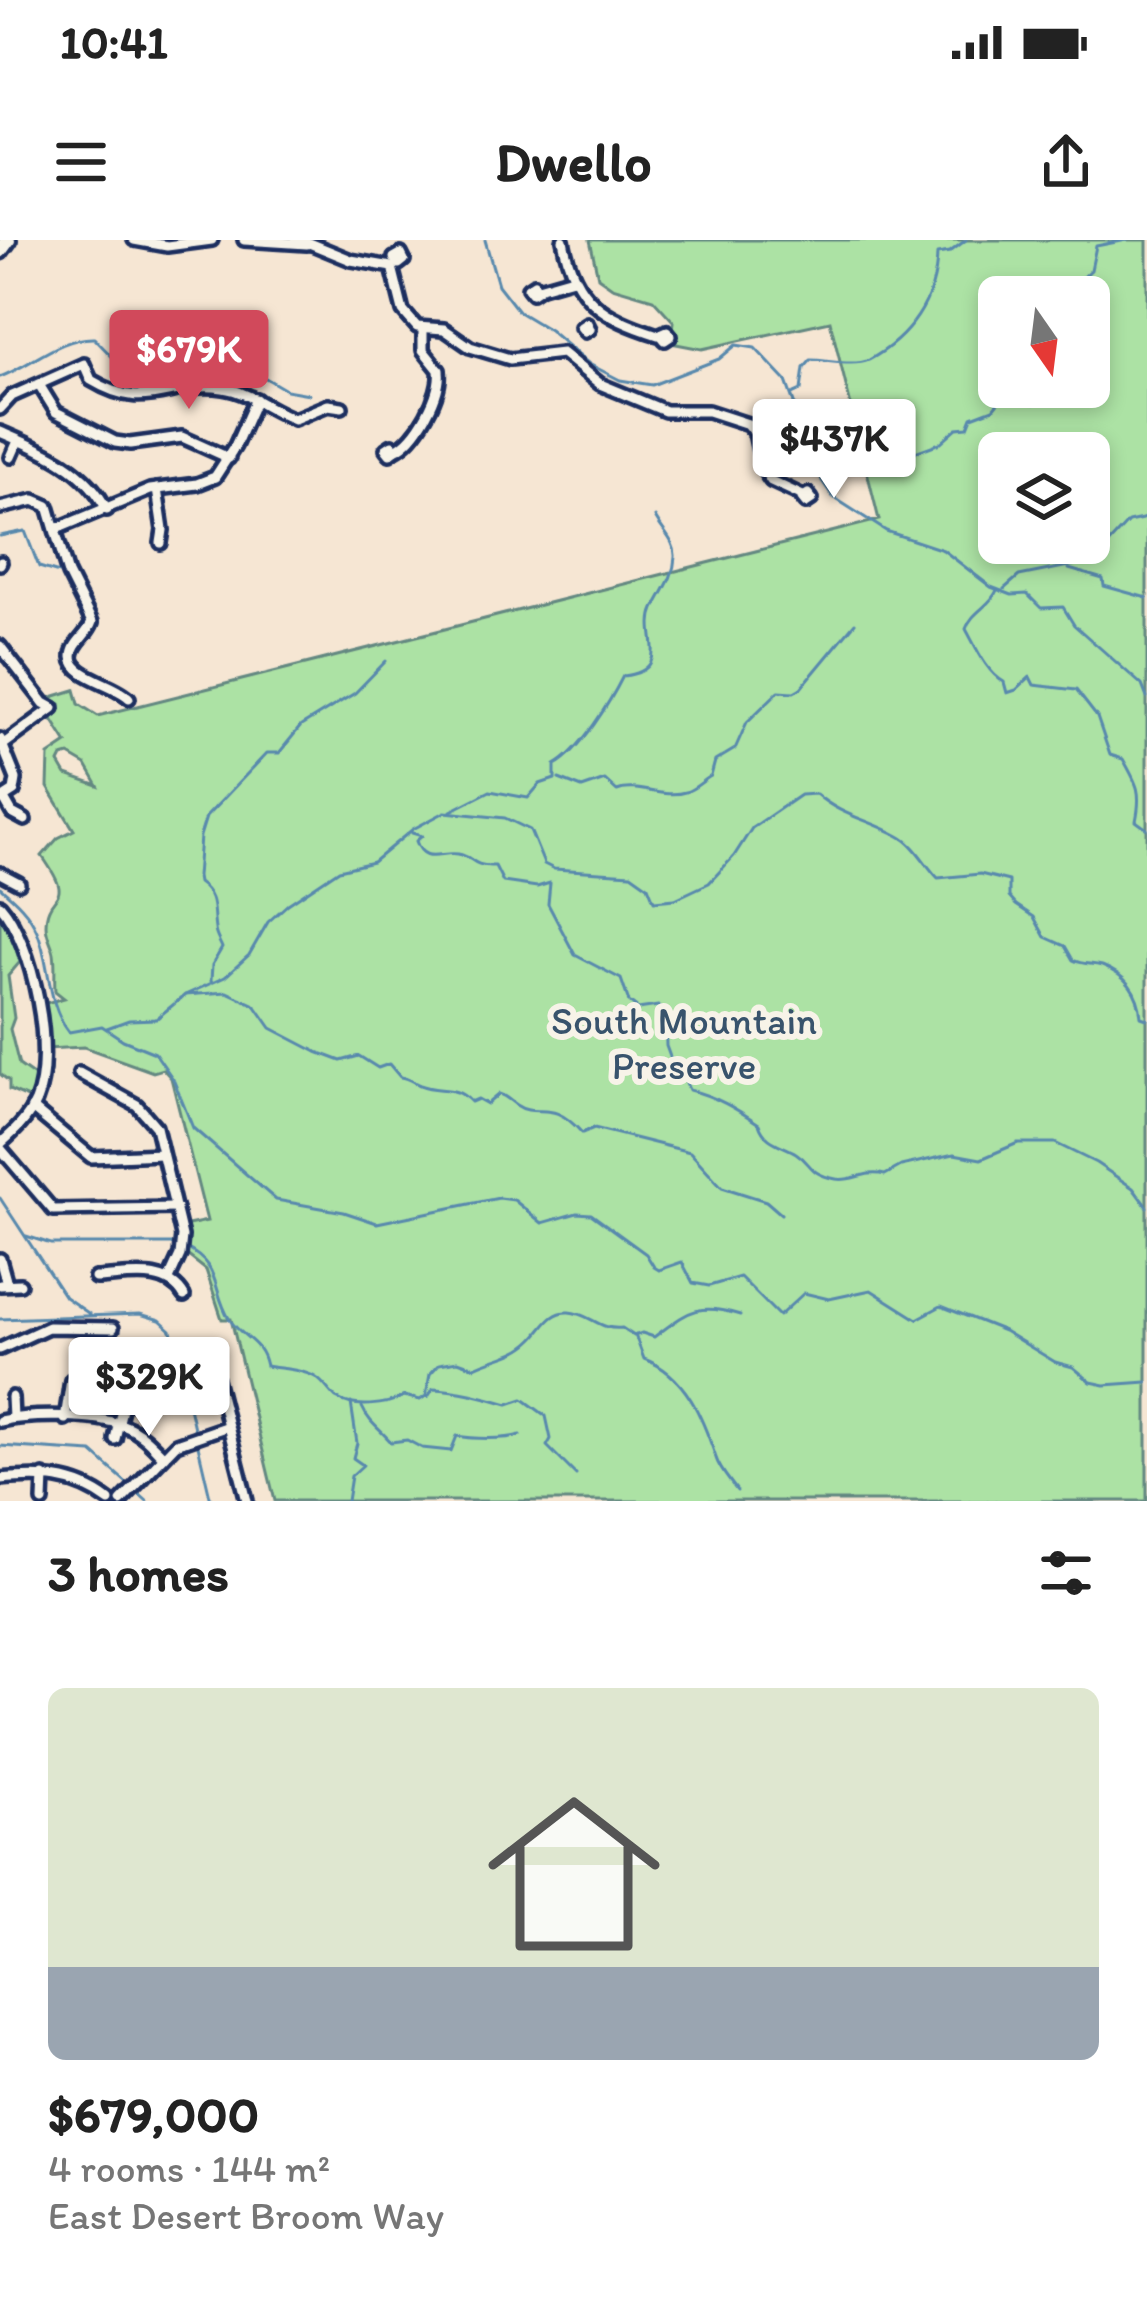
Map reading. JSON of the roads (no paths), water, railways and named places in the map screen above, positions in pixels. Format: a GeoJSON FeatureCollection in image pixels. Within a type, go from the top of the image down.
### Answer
{"type":"FeatureCollection","features":[{"type":"Feature","properties":{"kind":"main road"},"geometry":{"type":"LineString","coordinates":[[0,251],[3,240]]}},
{"type":"Feature","properties":{"kind":"street"},"geometry":{"type":"LineString","coordinates":[[134,240],[167,246],[212,240]]}},
{"type":"Feature","properties":{"kind":"street"},"geometry":{"type":"LineString","coordinates":[[244,240],[307,242],[351,260],[394,265],[407,319],[423,328],[444,329],[470,347],[510,359],[562,352],[600,384],[665,411],[707,411],[748,424],[771,481],[803,496]]}},
{"type":"Feature","properties":{"kind":"street"},"geometry":{"type":"LineString","coordinates":[[563,240],[582,295],[627,323],[661,335]]}},
{"type":"Feature","properties":{"kind":"street"},"geometry":{"type":"LineString","coordinates":[[538,288],[573,278]]}},
{"type":"Feature","properties":{"kind":"street"},"geometry":{"type":"LineString","coordinates":[[588,324],[598,307]]}},
{"type":"Feature","properties":{"kind":"street"},"geometry":{"type":"LineString","coordinates":[[395,450],[409,441],[438,395],[439,370],[423,350],[423,328]]}},
{"type":"Feature","properties":{"kind":"street"},"geometry":{"type":"LineString","coordinates":[[0,409],[12,396],[84,364],[91,380],[129,398],[217,387],[256,399],[294,419],[328,405],[342,407]]}},
{"type":"Feature","properties":{"kind":"street"},"geometry":{"type":"LineString","coordinates":[[40,386],[56,412],[115,442],[182,437],[229,458]]}},
{"type":"Feature","properties":{"kind":"street"},"geometry":{"type":"LineString","coordinates":[[56,530],[157,489],[215,477],[256,399]]}},
{"type":"Feature","properties":{"kind":"street"},"geometry":{"type":"LineString","coordinates":[[0,432],[80,472],[96,488],[107,510]]}},
{"type":"Feature","properties":{"kind":"street"},"geometry":{"type":"LineString","coordinates":[[10,458],[18,441]]}},
{"type":"Feature","properties":{"kind":"street"},"geometry":{"type":"LineString","coordinates":[[157,489],[164,530],[161,543]]}},
{"type":"Feature","properties":{"kind":"street"},"geometry":{"type":"LineString","coordinates":[[0,508],[44,502],[68,574],[92,622],[73,650],[72,660],[79,670],[124,691],[129,698]]}},
{"type":"Feature","properties":{"kind":"street"},"geometry":{"type":"LineString","coordinates":[[0,646],[53,708],[2,742],[16,779],[14,791],[2,800],[25,820]]}},
{"type":"Feature","properties":{"kind":"street"},"geometry":{"type":"LineString","coordinates":[[0,873],[20,883]]}},
{"type":"Feature","properties":{"kind":"street"},"geometry":{"type":"LineString","coordinates":[[0,904],[21,940],[40,1016],[43,1071],[32,1108],[0,1146],[52,1210],[176,1208]]}},
{"type":"Feature","properties":{"kind":"street"},"geometry":{"type":"LineString","coordinates":[[80,1073],[148,1114],[176,1208],[181,1245],[169,1279]]}},
{"type":"Feature","properties":{"kind":"street"},"geometry":{"type":"LineString","coordinates":[[32,1108],[92,1156],[162,1154]]}},
{"type":"Feature","properties":{"kind":"street"},"geometry":{"type":"LineString","coordinates":[[0,1259],[3,1284],[20,1284]]}},
{"type":"Feature","properties":{"kind":"street"},"geometry":{"type":"LineString","coordinates":[[95,1278],[169,1279],[184,1297]]}},
{"type":"Feature","properties":{"kind":"street"},"geometry":{"type":"LineString","coordinates":[[0,1348],[48,1327],[113,1328]]}},
{"type":"Feature","properties":{"kind":"street"},"geometry":{"type":"LineString","coordinates":[[209,1351],[248,1501]]}},
{"type":"Feature","properties":{"kind":"street"},"geometry":{"type":"LineString","coordinates":[[115,1439],[125,1396],[145,1373]]}},
{"type":"Feature","properties":{"kind":"street"},"geometry":{"type":"LineString","coordinates":[[65,1419],[71,1380]]}},
{"type":"Feature","properties":{"kind":"street"},"geometry":{"type":"LineString","coordinates":[[12,1397],[13,1418]]}},
{"type":"Feature","properties":{"kind":"street"},"geometry":{"type":"LineString","coordinates":[[0,1421],[65,1419],[118,1424],[140,1433],[164,1456]]}},
{"type":"Feature","properties":{"kind":"street"},"geometry":{"type":"LineString","coordinates":[[121,1501],[164,1456],[196,1435],[228,1426]]}},
{"type":"Feature","properties":{"kind":"street"},"geometry":{"type":"LineString","coordinates":[[0,1479],[44,1476],[75,1482],[109,1501]]}},
{"type":"Feature","properties":{"kind":"street"},"geometry":{"type":"LineString","coordinates":[[43,1501],[44,1476]]}},
{"type":"Feature","properties":{"kind":"waterway"},"geometry":{"type":"LineString","coordinates":[[485,240],[498,285],[519,312],[589,364],[620,380],[652,385],[719,359],[736,345],[755,348],[786,381],[822,481],[833,497],[886,531],[943,550],[991,587],[1012,595],[1027,594],[1041,608],[1063,607],[1074,625],[1142,685],[1147,698]]}},
{"type":"Feature","properties":{"kind":"waterway"},"geometry":{"type":"LineString","coordinates":[[792,394],[801,390],[804,368],[811,360],[863,362],[896,341],[926,302],[937,254],[950,252],[966,240]]}},
{"type":"Feature","properties":{"kind":"waterway"},"geometry":{"type":"LineString","coordinates":[[1085,276],[1091,270],[1096,246],[1127,240]]}},
{"type":"Feature","properties":{"kind":"waterway"},"geometry":{"type":"LineString","coordinates":[[0,377],[58,347],[94,338],[123,368],[138,372],[214,363],[252,370],[286,390],[309,394]]}},
{"type":"Feature","properties":{"kind":"waterway"},"geometry":{"type":"LineString","coordinates":[[817,464],[836,459],[877,468],[893,466],[994,408]]}},
{"type":"Feature","properties":{"kind":"waterway"},"geometry":{"type":"LineString","coordinates":[[451,811],[490,791],[528,798],[540,784],[555,779],[555,765],[584,737],[623,676],[648,667],[653,650],[651,619],[675,557],[655,517]]}},
{"type":"Feature","properties":{"kind":"waterway"},"geometry":{"type":"LineString","coordinates":[[1004,589],[1019,576],[1074,565],[1106,546],[1128,522],[1147,518]]}},
{"type":"Feature","properties":{"kind":"waterway"},"geometry":{"type":"LineString","coordinates":[[0,536],[25,531],[39,567],[59,573]]}},
{"type":"Feature","properties":{"kind":"waterway"},"geometry":{"type":"LineString","coordinates":[[1069,569],[1103,579],[1104,586],[1147,598]]}},
{"type":"Feature","properties":{"kind":"waterway"},"geometry":{"type":"LineString","coordinates":[[997,590],[966,629],[982,658],[1004,682],[1007,693],[1030,677],[1034,685],[1076,690],[1097,717],[1110,755],[1123,759],[1132,776],[1138,795],[1136,821],[1147,829]]}},
{"type":"Feature","properties":{"kind":"waterway"},"geometry":{"type":"LineString","coordinates":[[559,779],[582,788],[605,780],[617,791],[677,794],[692,789],[711,776],[715,761],[735,749],[747,722],[779,691],[801,688],[855,623]]}},
{"type":"Feature","properties":{"kind":"waterway"},"geometry":{"type":"LineString","coordinates":[[211,981],[212,965],[222,948],[211,898],[197,877],[206,817],[267,753],[279,753],[301,726],[355,693],[386,661]]}},
{"type":"Feature","properties":{"kind":"waterway"},"geometry":{"type":"LineString","coordinates":[[185,995],[225,977],[249,955],[268,922],[288,904],[339,870],[373,862],[413,829],[445,812],[505,818],[530,830],[544,864],[554,869],[631,874],[648,886],[654,901],[675,899],[709,883],[752,828],[800,795],[816,794],[905,840],[938,878],[980,874],[1009,881],[1009,897],[1034,917],[1045,937],[1065,946],[1073,960],[1118,974],[1134,992],[1141,1017],[1147,1019]]}},
{"type":"Feature","properties":{"kind":"waterway"},"geometry":{"type":"LineString","coordinates":[[412,833],[422,836],[416,841],[424,853],[458,854],[495,866],[503,882],[537,887],[550,883],[548,904],[575,955],[621,979],[629,1002],[638,1009],[658,1006],[665,1011],[666,1046],[689,1090],[751,1118],[769,1139],[796,1153],[820,1174],[842,1179],[885,1175],[901,1166],[954,1154],[981,1159],[1018,1143],[1055,1143],[1133,1188],[1147,1207]]}},
{"type":"Feature","properties":{"kind":"waterway"},"geometry":{"type":"LineString","coordinates":[[0,887],[26,912],[37,931],[56,1009],[69,1032],[102,1026],[155,1053],[173,1079],[193,1128],[276,1200],[377,1223],[499,1198],[514,1200],[542,1223],[591,1214],[646,1254],[659,1270],[682,1262],[693,1283],[709,1286],[740,1277],[779,1316],[804,1293],[829,1299],[871,1290],[917,1319],[941,1306],[1004,1331],[1055,1362],[1073,1367],[1091,1382],[1147,1382]]}},
{"type":"Feature","properties":{"kind":"waterway"},"geometry":{"type":"LineString","coordinates":[[107,1028],[129,1020],[156,1019],[185,995],[227,992],[255,1005],[271,1028],[341,1061],[359,1056],[378,1068],[389,1064],[400,1077],[459,1093],[471,1102],[478,1099],[487,1104],[499,1094],[524,1109],[561,1115],[582,1133],[594,1128],[690,1152],[722,1187],[766,1201],[781,1214]]}},
{"type":"Feature","properties":{"kind":"waterway"},"geometry":{"type":"LineString","coordinates":[[0,1198],[65,1297],[91,1315]]}},
{"type":"Feature","properties":{"kind":"waterway"},"geometry":{"type":"LineString","coordinates":[[26,1236],[51,1244],[175,1244]]}},
{"type":"Feature","properties":{"kind":"waterway"},"geometry":{"type":"LineString","coordinates":[[184,1247],[205,1262],[230,1320],[256,1345],[266,1366],[310,1374],[336,1398],[361,1405],[404,1396],[420,1400],[439,1364],[458,1361],[475,1367],[513,1353],[563,1312],[622,1328],[634,1336],[654,1337],[702,1309],[740,1315]]}},
{"type":"Feature","properties":{"kind":"waterway"},"geometry":{"type":"LineString","coordinates":[[0,1319],[140,1314],[160,1320],[171,1330],[211,1501]]}},
{"type":"Feature","properties":{"kind":"waterway"},"geometry":{"type":"LineString","coordinates":[[635,1335],[644,1359],[671,1375],[691,1400],[720,1466],[737,1491]]}},
{"type":"Feature","properties":{"kind":"waterway"},"geometry":{"type":"LineString","coordinates":[[428,1397],[433,1389],[508,1404],[523,1399],[546,1416],[551,1439],[547,1446],[576,1475]]}},
{"type":"Feature","properties":{"kind":"waterway"},"geometry":{"type":"LineString","coordinates":[[347,1501],[351,1476],[363,1465],[353,1458],[357,1443],[351,1403]]}},
{"type":"Feature","properties":{"kind":"waterway"},"geometry":{"type":"LineString","coordinates":[[362,1407],[391,1442],[407,1440],[422,1448],[451,1451],[457,1436],[520,1435]]}},
{"type":"Feature","properties":{"kind":"waterway"},"geometry":{"type":"LineString","coordinates":[[0,1446],[92,1452],[147,1501]]}},
{"type":"Feature","properties":{"kind":"park label","name":"South Mountain Preserve"},"geometry":{"type":"Point","coordinates":[684,1042]}}]}
